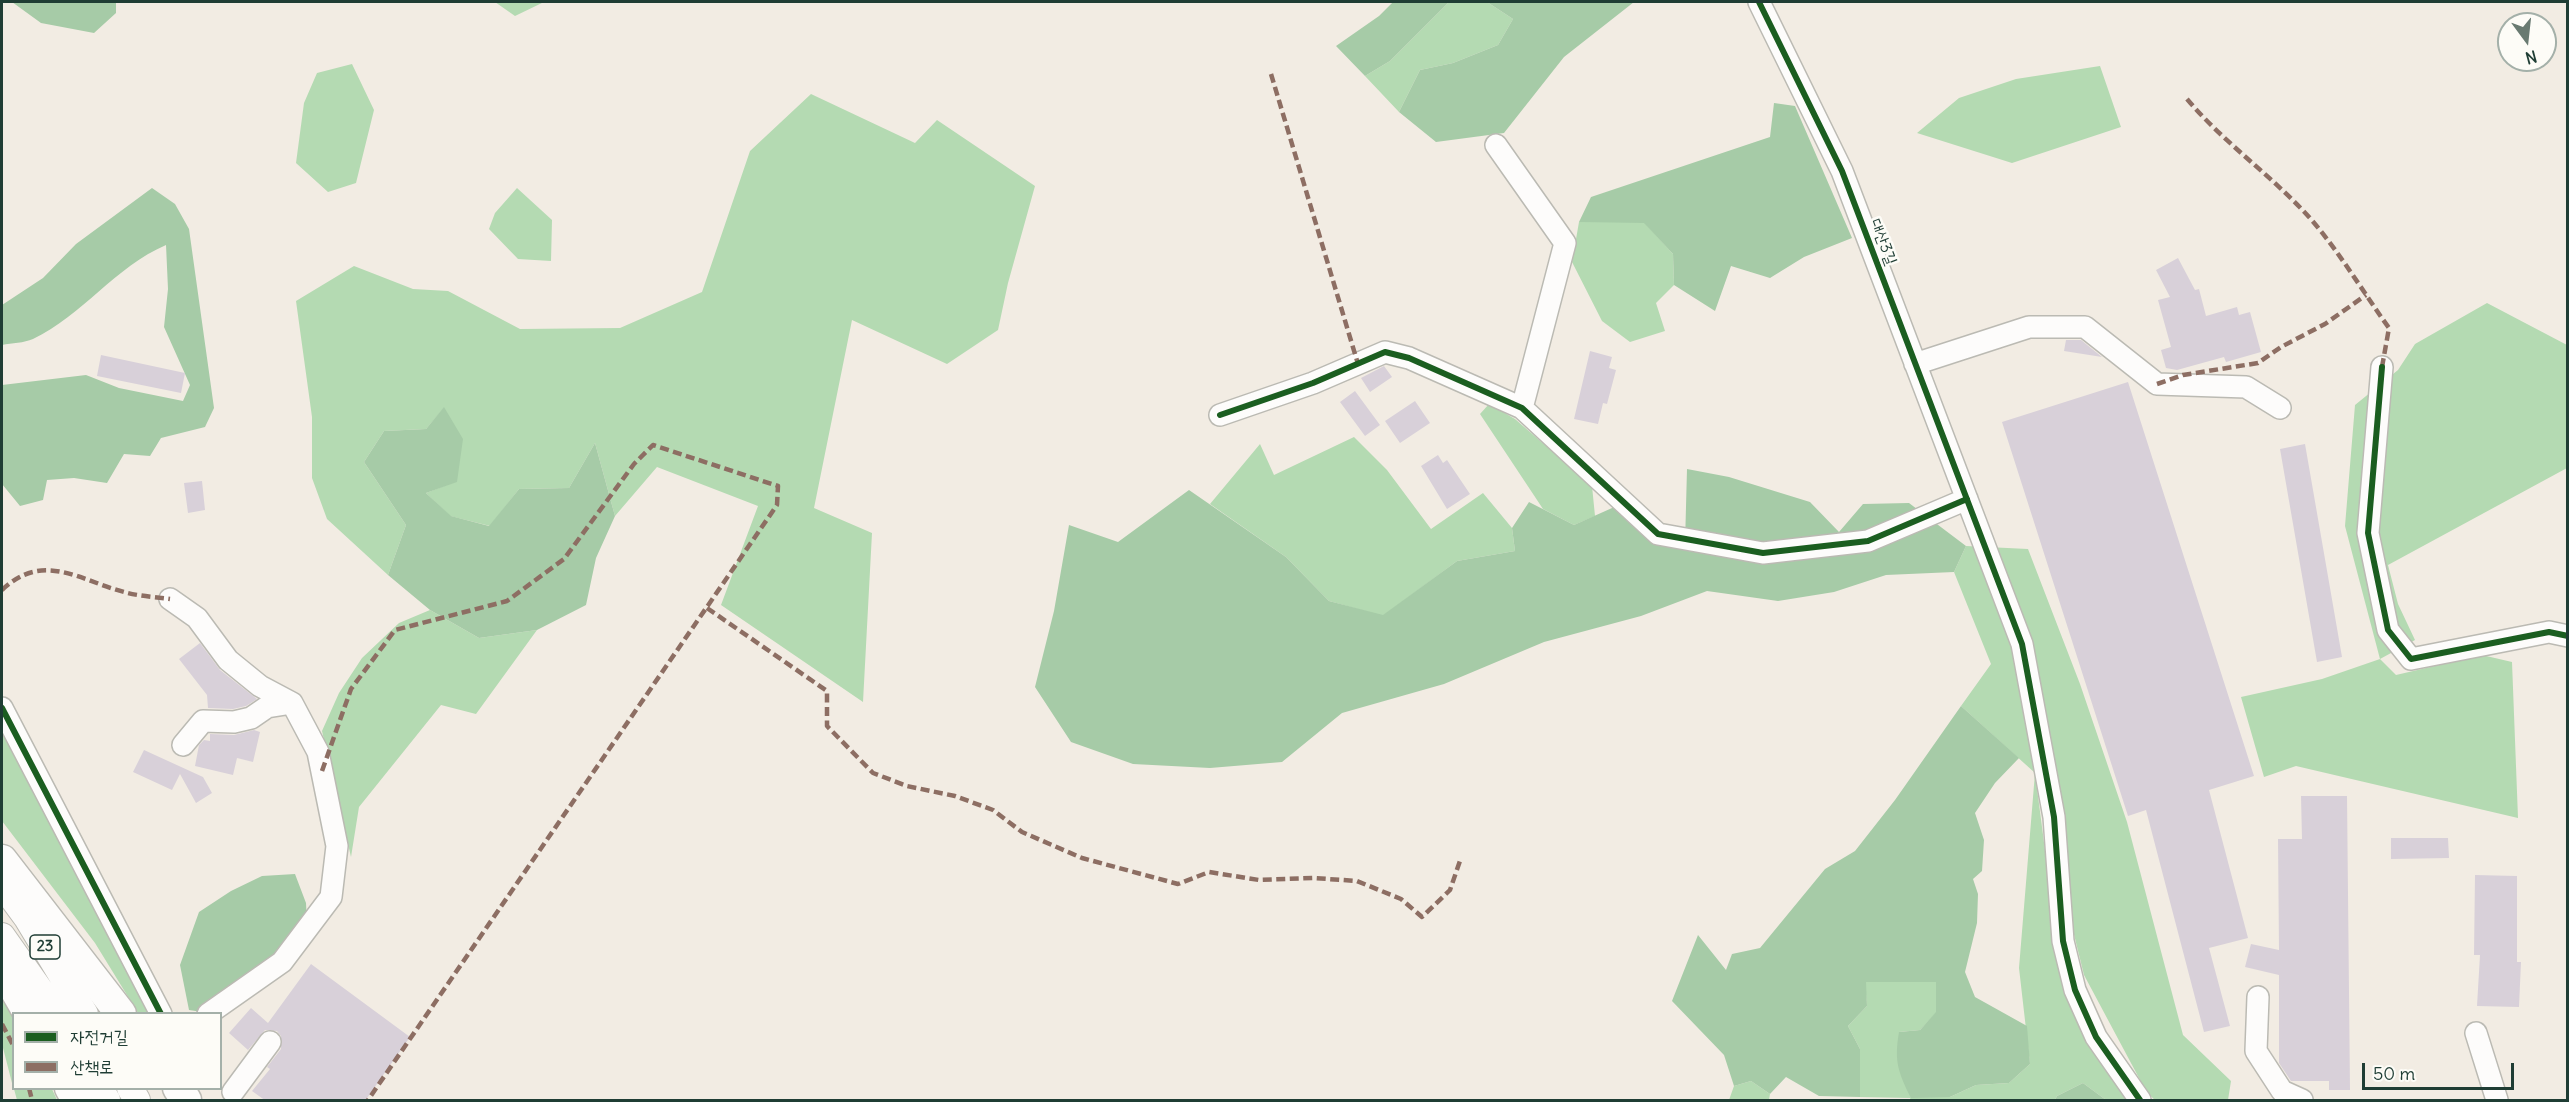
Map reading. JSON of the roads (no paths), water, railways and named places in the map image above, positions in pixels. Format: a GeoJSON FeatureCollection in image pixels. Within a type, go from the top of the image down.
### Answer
{"type":"FeatureCollection","features":[{"type":"Feature","properties":{"kind":"highway"},"geometry":{"type":"LineString","coordinates":[[2,860],[119,1012]]}},
{"type":"Feature","properties":{"kind":"highway"},"geometry":{"type":"LineString","coordinates":[[68,945],[109,1012]]}},
{"type":"Feature","properties":{"kind":"highway"},"geometry":{"type":"LineString","coordinates":[[2,967],[28,1012]]}},
{"type":"Feature","properties":{"kind":"main road","name":"23"},"geometry":{"type":"LineString","coordinates":[[2,884],[27,918],[84,1012]]}},
{"type":"Feature","properties":{"kind":"main road","name":"23"},"geometry":{"type":"LineString","coordinates":[[2,936],[56,1012]]}},
{"type":"Feature","properties":{"kind":"street","name":"대산3길"},"geometry":{"type":"LineString","coordinates":[[1759,2],[1842,171],[2022,644],[2054,817],[2063,941],[2075,990],[2096,1037],[2140,1101]]}},
{"type":"Feature","properties":{"kind":"street"},"geometry":{"type":"LineString","coordinates":[[1496,145],[1565,243],[1522,408]]}},
{"type":"Feature","properties":{"kind":"street"},"geometry":{"type":"LineString","coordinates":[[1915,364],[2029,327],[2085,327],[2157,384],[2246,387],[2280,408]]}},
{"type":"Feature","properties":{"kind":"street"},"geometry":{"type":"LineString","coordinates":[[1220,415],[1312,383],[1385,352],[1441,371],[1522,408],[1658,534],[1763,553],[1868,541],[1967,499]]}},
{"type":"Feature","properties":{"kind":"street"},"geometry":{"type":"LineString","coordinates":[[2382,367],[2368,533],[2388,630],[2411,659],[2549,632],[2568,636]]}},
{"type":"Feature","properties":{"kind":"street"},"geometry":{"type":"LineString","coordinates":[[170,599],[197,618],[228,660],[260,686],[292,703],[318,752],[337,846],[331,897],[282,962],[211,1012]]}},
{"type":"Feature","properties":{"kind":"street"},"geometry":{"type":"LineString","coordinates":[[183,745],[203,721],[234,722],[250,718],[267,707],[292,703]]}},
{"type":"Feature","properties":{"kind":"street"},"geometry":{"type":"LineString","coordinates":[[2,708],[160,1012]]}},
{"type":"Feature","properties":{"kind":"street"},"geometry":{"type":"LineString","coordinates":[[2258,997],[2256,1051],[2282,1091],[2302,1101]]}},
{"type":"Feature","properties":{"kind":"street"},"geometry":{"type":"LineString","coordinates":[[2476,1033],[2497,1101]]}},
{"type":"Feature","properties":{"kind":"street"},"geometry":{"type":"LineString","coordinates":[[233,1092],[270,1042]]}}]}
